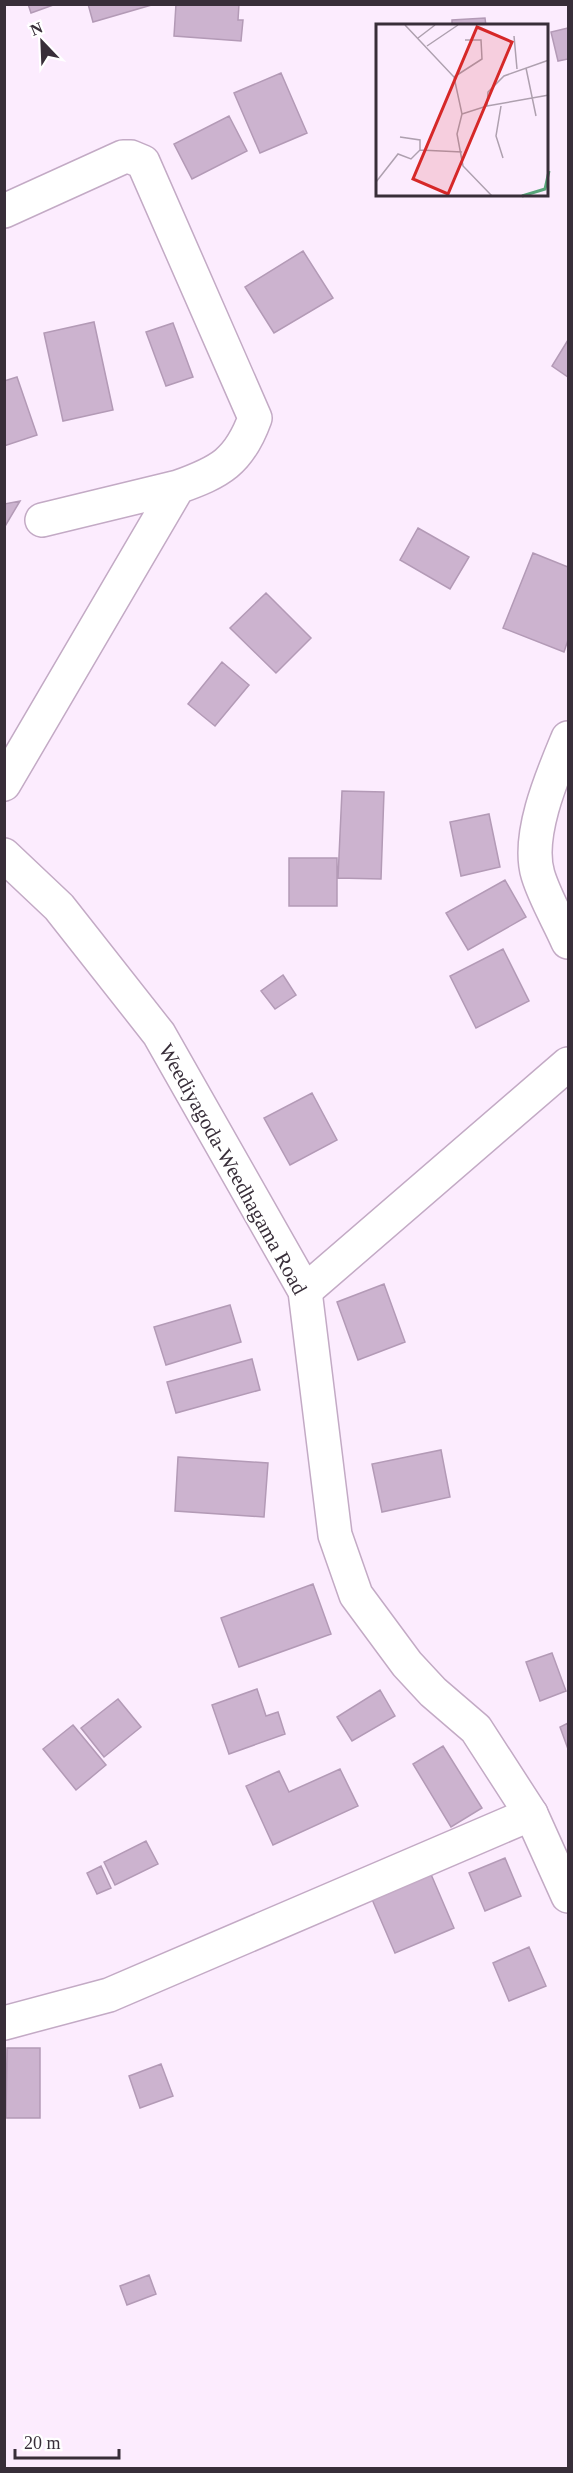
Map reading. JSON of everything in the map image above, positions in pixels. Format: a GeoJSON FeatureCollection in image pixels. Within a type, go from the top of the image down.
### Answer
{"type":"FeatureCollection","features":[{"type":"Feature","properties":{"kind":"street"},"geometry":{"type":"LineString","coordinates":[[4,211],[123,157],[131,157],[143,162],[255,418],[248,437],[236,456],[211,475],[178,487],[42,520]]}},
{"type":"Feature","properties":{"kind":"street"},"geometry":{"type":"LineString","coordinates":[[4,784],[178,487]]}},
{"type":"Feature","properties":{"kind":"street"},"geometry":{"type":"LineString","coordinates":[[568,738],[544,802],[536,850],[537,874],[568,942]]}},
{"type":"Feature","properties":{"kind":"street","name":"Weediyagoda-Weedhagama Road"},"geometry":{"type":"LineString","coordinates":[[4,855],[59,907],[159,1034],[305,1291],[335,1535],[356,1595],[407,1664],[434,1692],[476,1729],[531,1814],[568,1896]]}},
{"type":"Feature","properties":{"kind":"street"},"geometry":{"type":"LineString","coordinates":[[305,1291],[568,1064]]}},
{"type":"Feature","properties":{"kind":"street"},"geometry":{"type":"LineString","coordinates":[[4,2023],[109,1995],[531,1814]]}},
{"type":"Feature","properties":{"kind":"building"},"geometry":{"type":"Polygon","coordinates":[[[28,4],[56,4],[31,13],[28,4]]]}},
{"type":"Feature","properties":{"kind":"building"},"geometry":{"type":"Polygon","coordinates":[[[88,4],[155,4],[93,22],[88,4]]]}},
{"type":"Feature","properties":{"kind":"building"},"geometry":{"type":"Polygon","coordinates":[[[176,4],[239,4],[238,20],[243,20],[241,41],[174,36],[176,4]]]}},
{"type":"Feature","properties":{"kind":"building"},"geometry":{"type":"Polygon","coordinates":[[[485,18],[486,24],[452,24],[452,20],[485,18]]]}},
{"type":"Feature","properties":{"kind":"building"},"geometry":{"type":"Polygon","coordinates":[[[568,28],[568,59],[558,61],[551,32],[568,28]]]}},
{"type":"Feature","properties":{"kind":"building"},"geometry":{"type":"Polygon","coordinates":[[[281,73],[307,133],[260,153],[234,93],[281,73]]]}},
{"type":"Feature","properties":{"kind":"building"},"geometry":{"type":"Polygon","coordinates":[[[229,116],[247,151],[192,179],[174,144],[229,116]]]}},
{"type":"Feature","properties":{"kind":"building"},"geometry":{"type":"Polygon","coordinates":[[[303,251],[333,298],[274,333],[245,287],[303,251]]]}},
{"type":"Feature","properties":{"kind":"building"},"geometry":{"type":"Polygon","coordinates":[[[94,322],[113,410],[63,421],[44,333],[94,322]]]}},
{"type":"Feature","properties":{"kind":"building"},"geometry":{"type":"Polygon","coordinates":[[[173,323],[193,377],[166,386],[146,332],[173,323]]]}},
{"type":"Feature","properties":{"kind":"building"},"geometry":{"type":"Polygon","coordinates":[[[568,340],[568,377],[552,366],[568,340]]]}},
{"type":"Feature","properties":{"kind":"building"},"geometry":{"type":"Polygon","coordinates":[[[17,377],[37,435],[4,446],[4,381],[17,377]]]}},
{"type":"Feature","properties":{"kind":"building"},"geometry":{"type":"Polygon","coordinates":[[[20,501],[4,528],[4,504],[20,501]]]}},
{"type":"Feature","properties":{"kind":"building"},"geometry":{"type":"Polygon","coordinates":[[[418,528],[469,557],[450,589],[400,560],[418,528]]]}},
{"type":"Feature","properties":{"kind":"building"},"geometry":{"type":"Polygon","coordinates":[[[533,553],[568,567],[568,640],[564,652],[503,628],[533,553]]]}},
{"type":"Feature","properties":{"kind":"building"},"geometry":{"type":"Polygon","coordinates":[[[266,593],[311,638],[276,673],[230,628],[266,593]]]}},
{"type":"Feature","properties":{"kind":"building"},"geometry":{"type":"Polygon","coordinates":[[[222,662],[249,685],[215,726],[188,704],[222,662]]]}},
{"type":"Feature","properties":{"kind":"building"},"geometry":{"type":"Polygon","coordinates":[[[342,791],[384,792],[381,879],[338,878],[342,791]]]}},
{"type":"Feature","properties":{"kind":"building"},"geometry":{"type":"Polygon","coordinates":[[[489,814],[500,867],[461,876],[450,822],[489,814]]]}},
{"type":"Feature","properties":{"kind":"building"},"geometry":{"type":"Polygon","coordinates":[[[289,858],[337,858],[337,906],[289,906],[289,858]]]}},
{"type":"Feature","properties":{"kind":"building"},"geometry":{"type":"Polygon","coordinates":[[[505,880],[526,917],[468,950],[446,913],[505,880]]]}},
{"type":"Feature","properties":{"kind":"building"},"geometry":{"type":"Polygon","coordinates":[[[503,949],[529,1001],[476,1028],[450,976],[503,949]]]}},
{"type":"Feature","properties":{"kind":"building"},"geometry":{"type":"Polygon","coordinates":[[[283,975],[296,995],[275,1009],[261,991],[283,975]]]}},
{"type":"Feature","properties":{"kind":"building"},"geometry":{"type":"Polygon","coordinates":[[[312,1093],[337,1140],[290,1165],[264,1118],[312,1093]]]}},
{"type":"Feature","properties":{"kind":"building"},"geometry":{"type":"Polygon","coordinates":[[[384,1284],[405,1342],[358,1360],[337,1302],[384,1284]]]}},
{"type":"Feature","properties":{"kind":"building"},"geometry":{"type":"Polygon","coordinates":[[[230,1305],[241,1342],[166,1365],[154,1327],[230,1305]]]}},
{"type":"Feature","properties":{"kind":"building"},"geometry":{"type":"Polygon","coordinates":[[[252,1359],[260,1390],[176,1413],[167,1382],[252,1359]]]}},
{"type":"Feature","properties":{"kind":"building"},"geometry":{"type":"Polygon","coordinates":[[[441,1450],[450,1497],[382,1512],[372,1464],[441,1450]]]}},
{"type":"Feature","properties":{"kind":"building"},"geometry":{"type":"Polygon","coordinates":[[[178,1457],[268,1463],[264,1517],[175,1511],[178,1457]]]}},
{"type":"Feature","properties":{"kind":"building"},"geometry":{"type":"Polygon","coordinates":[[[313,1584],[331,1634],[239,1667],[221,1618],[313,1584]]]}},
{"type":"Feature","properties":{"kind":"building"},"geometry":{"type":"Polygon","coordinates":[[[552,1653],[566,1691],[540,1701],[526,1662],[552,1653]]]}},
{"type":"Feature","properties":{"kind":"building"},"geometry":{"type":"Polygon","coordinates":[[[257,1689],[266,1716],[278,1712],[285,1734],[229,1754],[212,1705],[257,1689]]]}},
{"type":"Feature","properties":{"kind":"building"},"geometry":{"type":"Polygon","coordinates":[[[380,1690],[395,1716],[352,1741],[337,1717],[380,1690]]]}},
{"type":"Feature","properties":{"kind":"building"},"geometry":{"type":"Polygon","coordinates":[[[118,1699],[141,1727],[104,1757],[81,1728],[118,1699]]]}},
{"type":"Feature","properties":{"kind":"building"},"geometry":{"type":"Polygon","coordinates":[[[568,1723],[568,1749],[560,1727],[568,1723]]]}},
{"type":"Feature","properties":{"kind":"building"},"geometry":{"type":"Polygon","coordinates":[[[73,1725],[106,1765],[76,1790],[43,1749],[73,1725]]]}},
{"type":"Feature","properties":{"kind":"building"},"geometry":{"type":"Polygon","coordinates":[[[443,1746],[482,1808],[451,1827],[413,1764],[443,1746]]]}},
{"type":"Feature","properties":{"kind":"building"},"geometry":{"type":"Polygon","coordinates":[[[340,1769],[358,1806],[273,1845],[246,1786],[279,1771],[289,1792],[340,1769]]]}},
{"type":"Feature","properties":{"kind":"building"},"geometry":{"type":"Polygon","coordinates":[[[146,1841],[158,1864],[115,1885],[104,1862],[146,1841]]]}},
{"type":"Feature","properties":{"kind":"building"},"geometry":{"type":"Polygon","coordinates":[[[505,1858],[521,1896],[485,1911],[469,1873],[505,1858]]]}},
{"type":"Feature","properties":{"kind":"building"},"geometry":{"type":"Polygon","coordinates":[[[101,1866],[111,1888],[97,1894],[87,1873],[101,1866]]]}},
{"type":"Feature","properties":{"kind":"building"},"geometry":{"type":"Polygon","coordinates":[[[430,1872],[454,1928],[395,1953],[371,1897],[430,1872]]]}},
{"type":"Feature","properties":{"kind":"building"},"geometry":{"type":"Polygon","coordinates":[[[529,1947],[546,1986],[509,2001],[493,1963],[529,1947]]]}},
{"type":"Feature","properties":{"kind":"building"},"geometry":{"type":"Polygon","coordinates":[[[7,2048],[40,2048],[40,2118],[6,2118],[7,2048]]]}},
{"type":"Feature","properties":{"kind":"building"},"geometry":{"type":"Polygon","coordinates":[[[161,2064],[173,2096],[140,2108],[129,2076],[161,2064]]]}},
{"type":"Feature","properties":{"kind":"building"},"geometry":{"type":"Polygon","coordinates":[[[149,2275],[156,2294],[127,2305],[120,2286],[149,2275]]]}}]}
